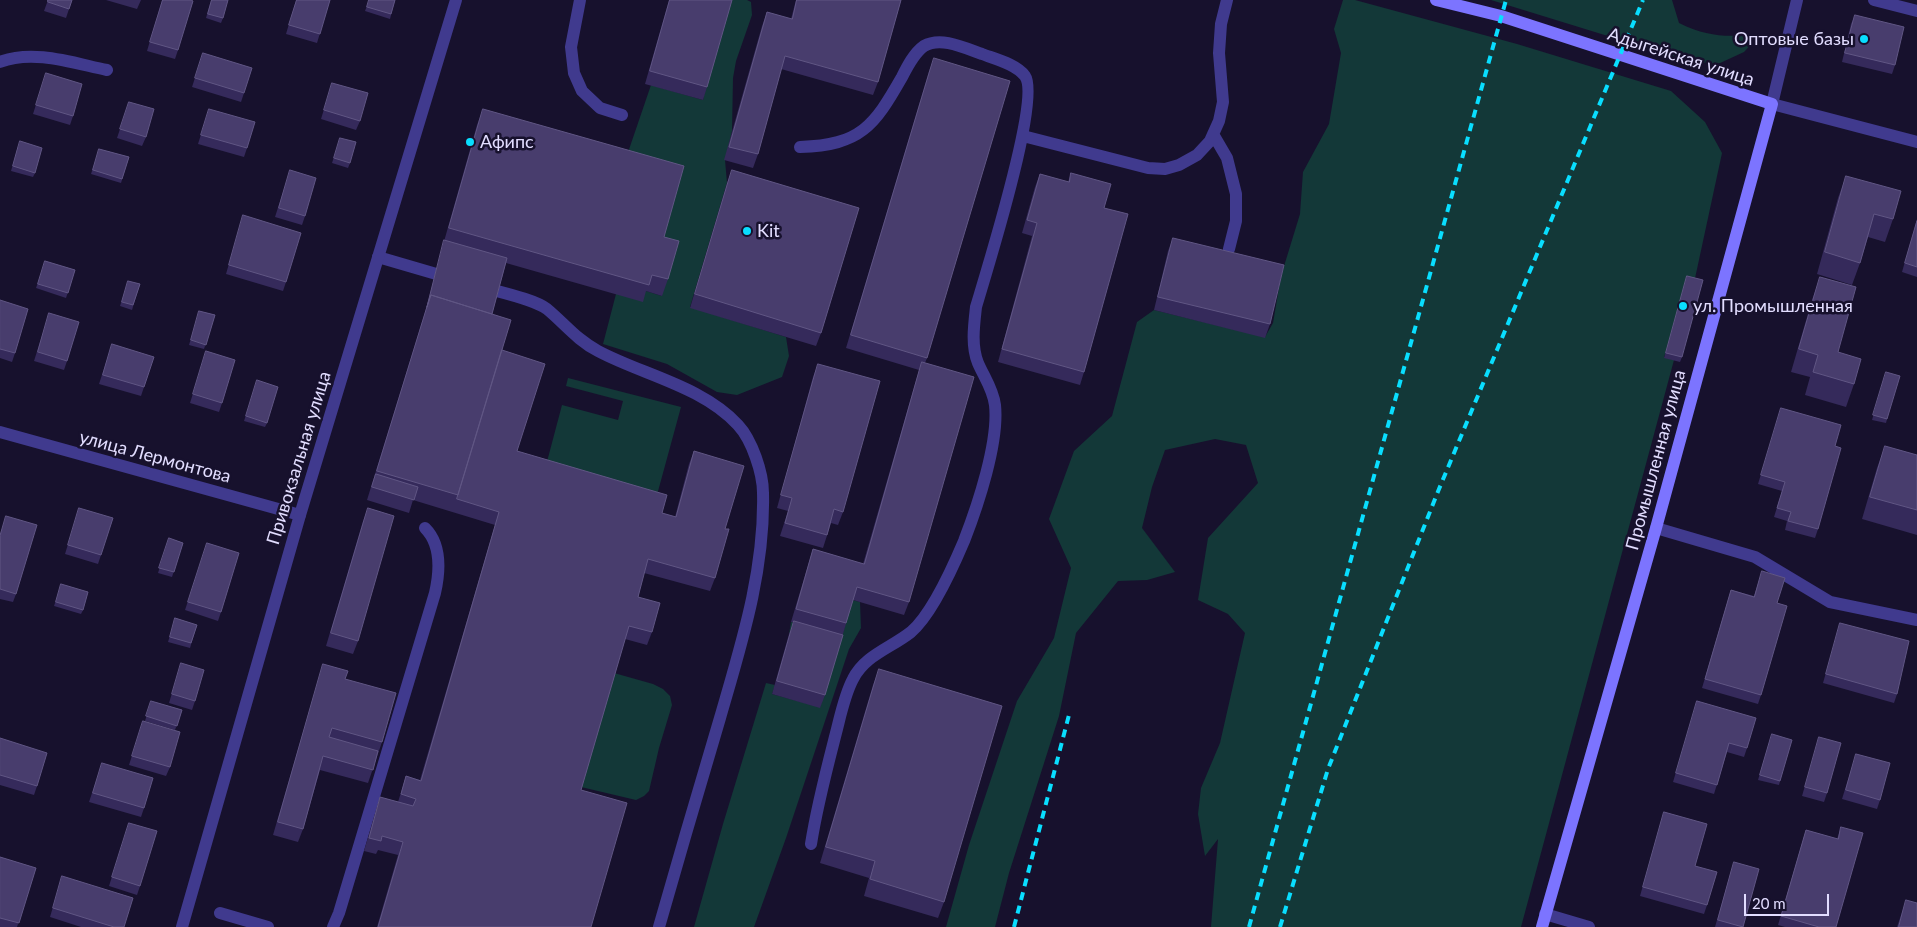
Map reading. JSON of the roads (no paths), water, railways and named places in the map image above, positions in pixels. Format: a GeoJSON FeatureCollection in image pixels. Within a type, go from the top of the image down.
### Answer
{"type":"FeatureCollection","features":[{"type":"Feature","properties":{"kind":"main road","name":"Адыгейская улица"},"geometry":{"type":"LineString","coordinates":[[1436,0],[1501,16],[1772,104]]}},
{"type":"Feature","properties":{"kind":"main road","name":"Промышленная улица"},"geometry":{"type":"LineString","coordinates":[[1542,927],[1656,528],[1772,104]]}},
{"type":"Feature","properties":{"kind":"street","name":"Привокзальная улица"},"geometry":{"type":"LineString","coordinates":[[182,927],[300,515],[456,0]]}},
{"type":"Feature","properties":{"kind":"street"},"geometry":{"type":"LineString","coordinates":[[580,0],[571,47],[574,73],[582,91],[600,108],[622,114]]}},
{"type":"Feature","properties":{"kind":"street"},"geometry":{"type":"LineString","coordinates":[[1023,136],[1136,166],[1165,169],[1179,165],[1197,155],[1210,141],[1219,121],[1223,102],[1219,53],[1221,24],[1227,0]]}},
{"type":"Feature","properties":{"kind":"street","name":"Промышленная улица"},"geometry":{"type":"LineString","coordinates":[[1772,104],[1797,0]]}},
{"type":"Feature","properties":{"kind":"street"},"geometry":{"type":"LineString","coordinates":[[1874,0],[1917,11]]}},
{"type":"Feature","properties":{"kind":"street"},"geometry":{"type":"LineString","coordinates":[[800,147],[824,146],[853,136],[870,126],[884,108],[911,60],[924,46],[940,42],[955,45],[1015,67],[1026,76],[1029,90],[1023,136],[976,307],[973,333],[978,362],[988,380],[995,404],[995,433],[986,474],[964,541],[934,601],[912,631],[870,657],[853,678],[842,708],[818,798],[810,844]]}},
{"type":"Feature","properties":{"kind":"street"},"geometry":{"type":"LineString","coordinates":[[0,62],[13,57],[54,58],[107,70]]}},
{"type":"Feature","properties":{"kind":"street","name":"Адыгейская улица"},"geometry":{"type":"LineString","coordinates":[[1772,104],[1917,142]]}},
{"type":"Feature","properties":{"kind":"street"},"geometry":{"type":"LineString","coordinates":[[1213,134],[1227,158],[1236,194],[1236,221],[1229,249]]}},
{"type":"Feature","properties":{"kind":"street"},"geometry":{"type":"LineString","coordinates":[[378,257],[522,298],[546,308],[572,334],[596,350],[693,393],[720,408],[740,427],[754,451],[764,491],[763,524],[757,576],[740,648],[659,927]]}},
{"type":"Feature","properties":{"kind":"street","name":"улица Лермонтова"},"geometry":{"type":"LineString","coordinates":[[0,432],[300,515]]}},
{"type":"Feature","properties":{"kind":"street"},"geometry":{"type":"LineString","coordinates":[[334,927],[435,593],[439,574],[437,551],[432,536],[424,528]]}},
{"type":"Feature","properties":{"kind":"street"},"geometry":{"type":"LineString","coordinates":[[1656,528],[1754,557],[1830,602],[1917,620]]}},
{"type":"Feature","properties":{"kind":"street"},"geometry":{"type":"LineString","coordinates":[[220,913],[268,927]]}},
{"type":"Feature","properties":{"kind":"street"},"geometry":{"type":"LineString","coordinates":[[1545,914],[1589,927]]}},
{"type":"Feature","properties":{"kind":"railway"},"geometry":{"type":"LineString","coordinates":[[1249,927],[1506,0]]}},
{"type":"Feature","properties":{"kind":"railway"},"geometry":{"type":"LineString","coordinates":[[1280,927],[1328,769],[1439,489],[1643,0]]}},
{"type":"Feature","properties":{"kind":"railway"},"geometry":{"type":"LineString","coordinates":[[1014,927],[1070,711]]}},
{"type":"Feature","properties":{"kind":"place","name":"Оптовые базы"},"geometry":{"type":"Point","coordinates":[1864,39]}},
{"type":"Feature","properties":{"kind":"place","name":"Афипс"},"geometry":{"type":"Point","coordinates":[470,142]}},
{"type":"Feature","properties":{"kind":"place","name":"Kit"},"geometry":{"type":"Point","coordinates":[747,231]}},
{"type":"Feature","properties":{"kind":"place","name":"ул. Промышленная"},"geometry":{"type":"Point","coordinates":[1683,306]}}]}
